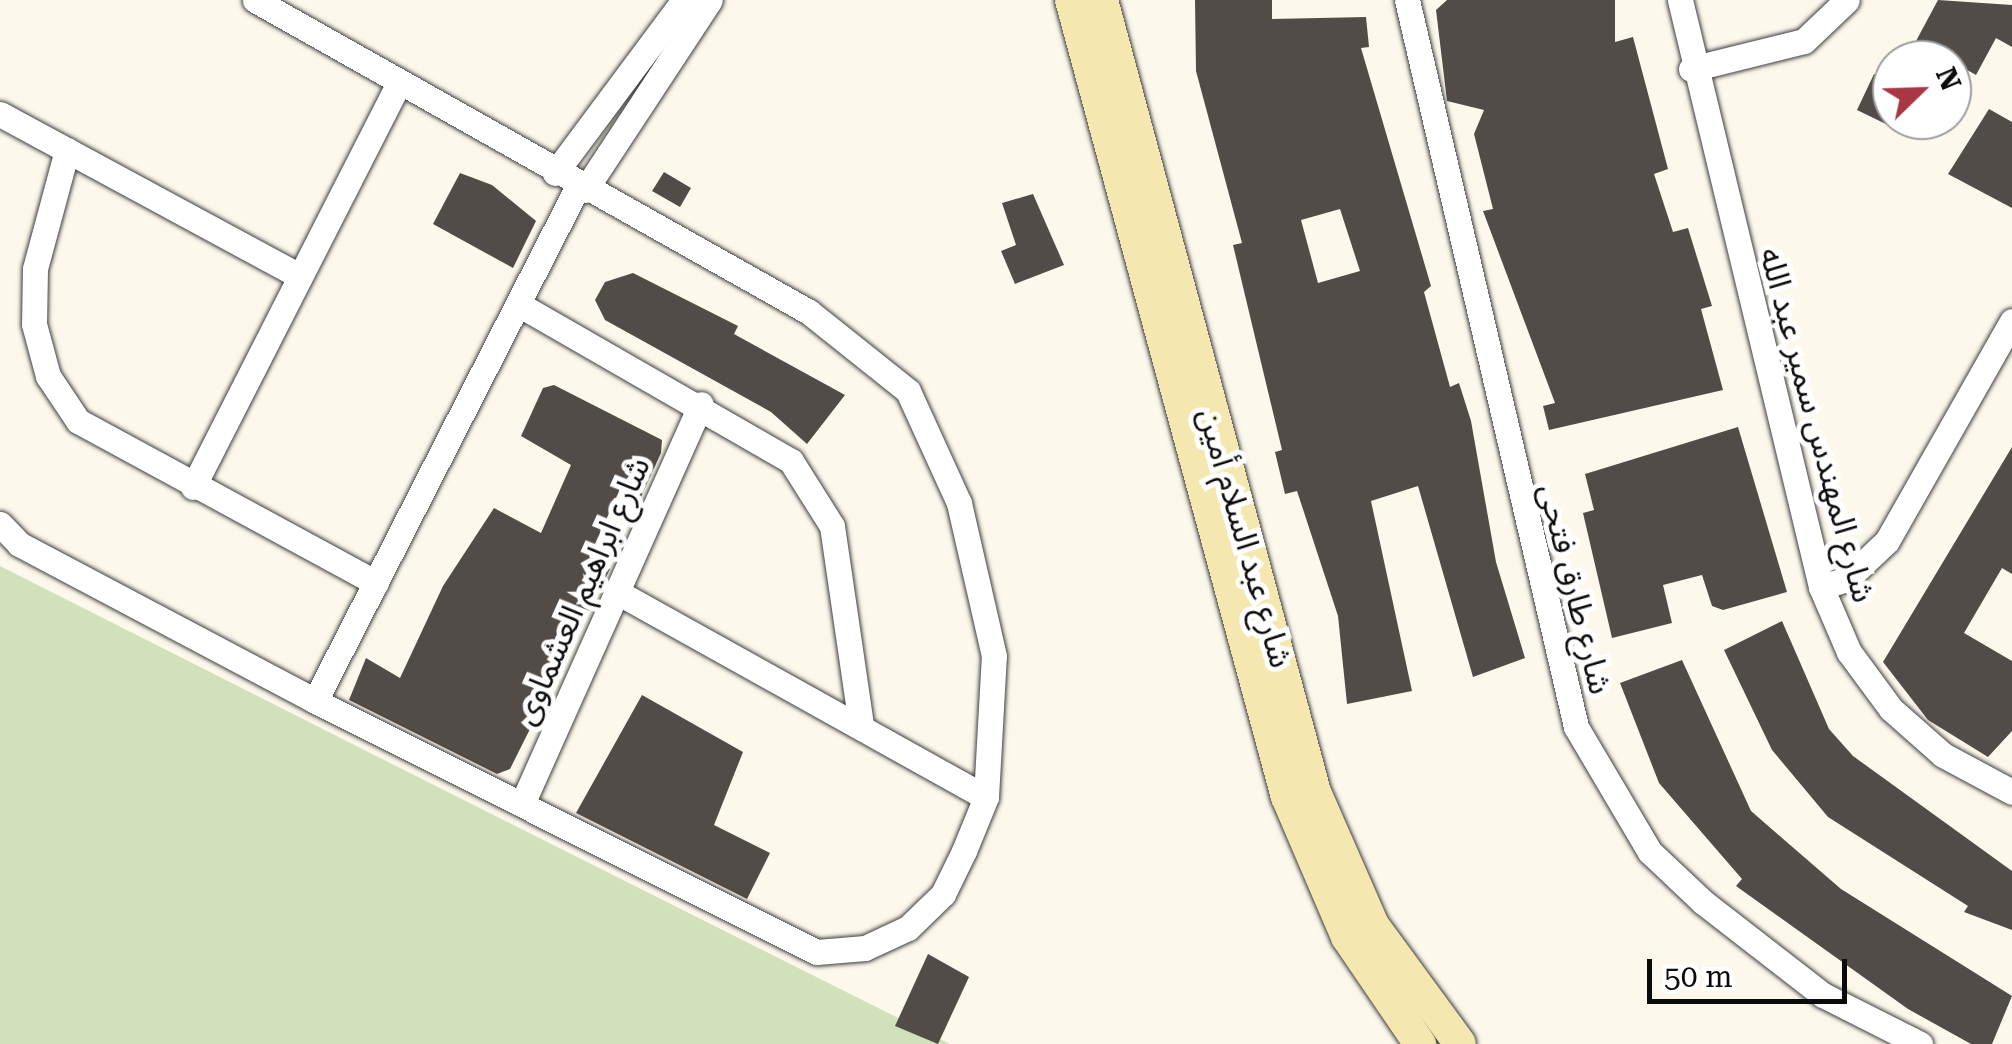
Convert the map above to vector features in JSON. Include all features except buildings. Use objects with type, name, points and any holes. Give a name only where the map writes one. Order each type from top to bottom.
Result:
[{"type":"street","points":[[0,524],[19,544],[316,701],[817,952],[865,948],[908,928],[943,894],[986,797],[996,732],[984,600],[940,444],[908,391],[864,346],[810,312],[398,86],[255,0]]},
{"type":"street","points":[[555,173],[684,0]]},
{"type":"street","points":[[316,701],[518,304],[582,188],[710,0]]},
{"type":"street","name":"شارع عبد السلام أمين","points":[[1071,0],[1192,406],[1340,860],[1412,986],[1460,1044]]},
{"type":"street","name":"شارع عبد السلام أمين","points":[[1102,0],[1192,406],[1313,869],[1347,938],[1420,1044]]},
{"type":"street","name":"شارع طارق فتحى","points":[[1407,0],[1576,727],[1650,852],[1702,902],[1823,995],[1920,1044]]},
{"type":"street","name":"شارع المهندس سمير عبد الله","points":[[1680,0],[1692,69],[1821,587],[1849,652],[1890,709],[1944,756],[2010,787]]},
{"type":"street","points":[[1692,69],[1804,40],[1847,0]]},
{"type":"street","points":[[193,487],[398,86]]},
{"type":"street","points":[[0,114],[300,276]]},
{"type":"street","points":[[67,150],[35,270],[34,324],[48,376],[78,421],[193,487],[376,583]]},
{"type":"street","points":[[518,304],[760,436],[814,491],[841,563],[860,724]]},
{"type":"street","points":[[1821,587],[1847,579],[1887,541],[2012,321]]},
{"type":"street","name":"شارع ابراهيم العشماوى","points":[[522,804],[701,404]]},
{"type":"street","points":[[617,592],[986,797]]},
{"type":"green space","points":[[0,566],[404,770],[950,1044],[0,1044]]}]
